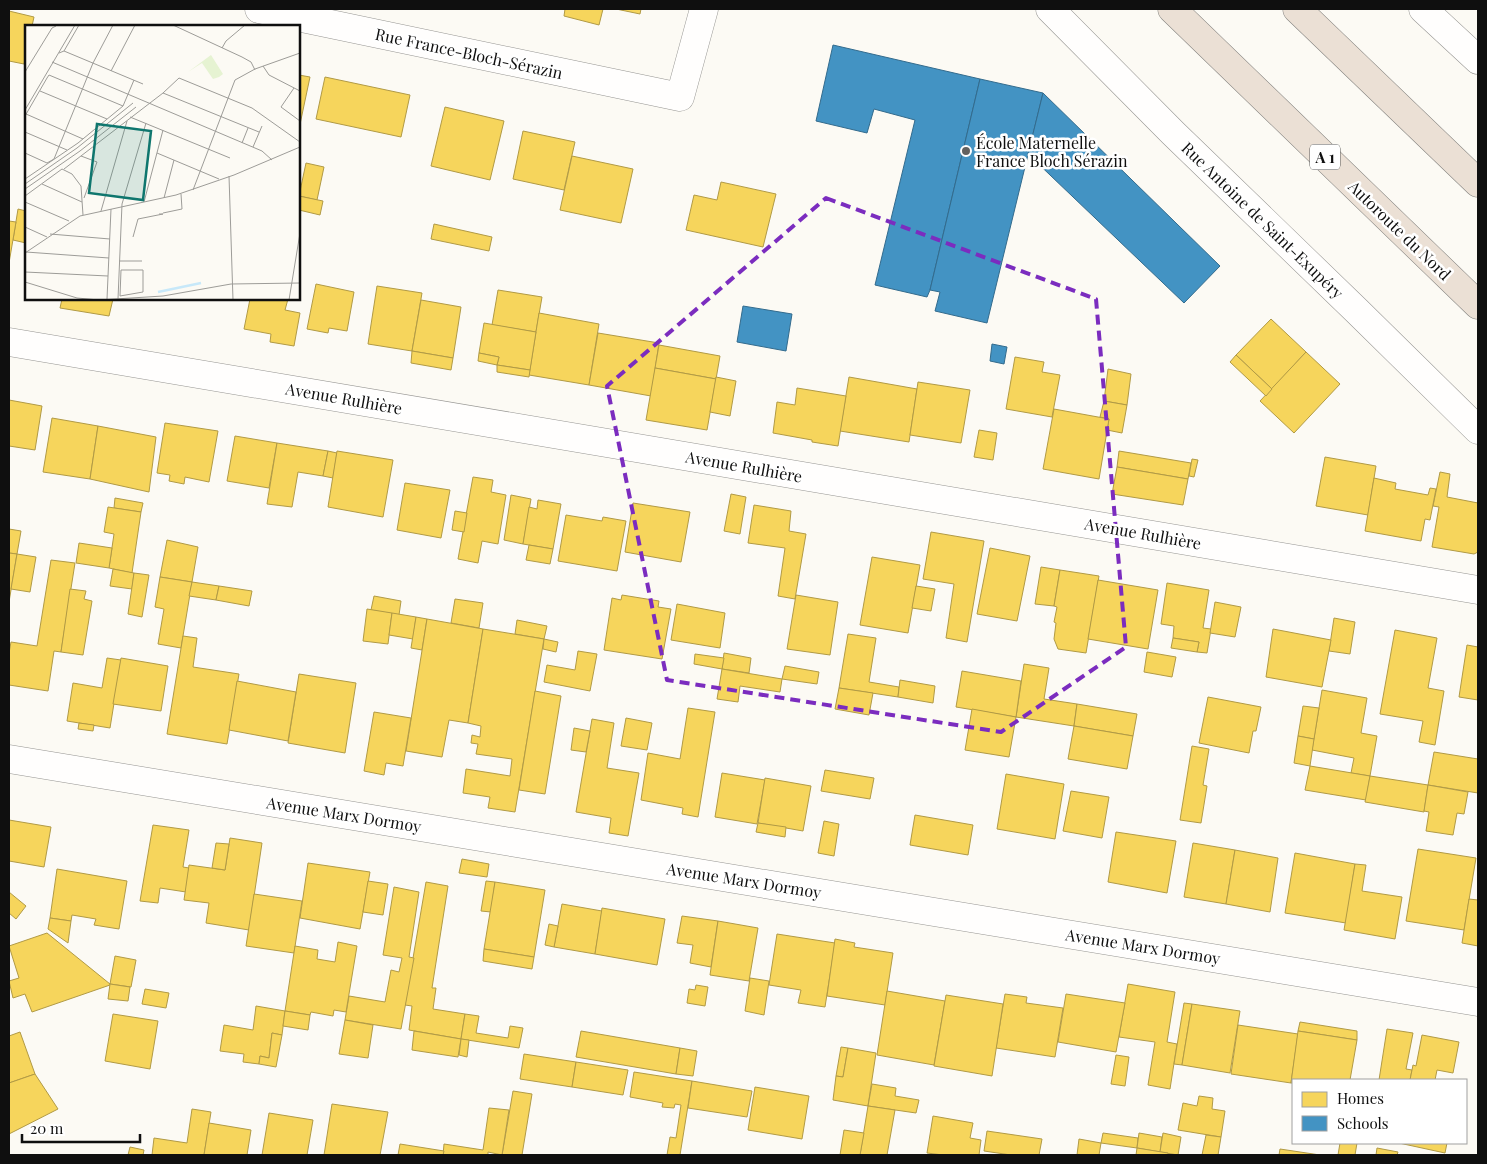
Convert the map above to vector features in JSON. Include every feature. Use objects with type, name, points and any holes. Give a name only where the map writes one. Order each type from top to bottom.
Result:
[{"type":"highway","name":"Autoroute du Nord","points":[[1172,9],[1478,305]]},
{"type":"highway","points":[[1298,9],[1478,183]]},
{"type":"street","name":"Rue France-Bloch-Sérazin","points":[[259,9],[680,97],[704,9]]},
{"type":"street","name":"Rue Antoine de Saint-Exupéry","points":[[1050,9],[1172,133],[1478,430]]},
{"type":"street","points":[[1423,9],[1478,60]]},
{"type":"street","name":"Avenue Rulhière","points":[[9,342],[1475,588]]},
{"type":"street","name":"Avenue Marx Dormoy","points":[[9,759],[1478,1002]]},
{"type":"highlighted area","points":[[826,198],[1096,299],[1126,647],[1001,732],[667,680],[607,386]]},
{"type":"building: Homes","points":[[565,9],[603,9],[599,25],[564,16]]},
{"type":"building: Homes","points":[[616,9],[641,9],[640,14]]},
{"type":"building: Homes","points":[[9,11],[34,17],[32,25],[25,25],[24,64],[9,61]]},
{"type":"building: Homes","points":[[300,75],[310,77],[300,124]]},
{"type":"building: Homes","points":[[325,77],[410,95],[401,137],[316,119]]},
{"type":"building: Homes","points":[[445,107],[504,121],[490,180],[431,166]]},
{"type":"building: Homes","points":[[523,131],[575,142],[564,190],[513,179]]},
{"type":"building: Homes","points":[[572,156],[633,169],[621,223],[560,210]]},
{"type":"building: Homes","points":[[306,163],[324,167],[317,200],[300,196]]},
{"type":"building: Homes","points":[[721,182],[776,194],[763,247],[686,230],[694,195],[717,200]]},
{"type":"building: Homes","points":[[300,196],[323,201],[320,215],[300,210]]},
{"type":"building: Homes","points":[[18,209],[25,211],[25,243],[13,240]]},
{"type":"building: Homes","points":[[9,221],[16,222],[9,263]]},
{"type":"building: Homes","points":[[434,224],[492,237],[489,251],[431,239]]},
{"type":"building: Homes","points":[[316,284],[354,292],[347,331],[329,328],[328,333],[307,329]]},
{"type":"building: Homes","points":[[377,286],[422,293],[412,351],[368,344]]},
{"type":"building: Homes","points":[[498,290],[542,297],[536,332],[492,325]]},
{"type":"building: Homes","points":[[62,300],[113,300],[109,316],[60,308]]},
{"type":"building: Homes","points":[[250,300],[288,300],[285,310],[300,313],[294,346],[270,342],[271,334],[244,329]]},
{"type":"building: Homes","points":[[421,300],[461,307],[453,358],[412,351]]},
{"type":"building: Homes","points":[[539,313],[599,324],[589,385],[529,375]]},
{"type":"building: Homes","points":[[1271,319],[1306,352],[1272,389],[1236,355]]},
{"type":"building: Homes","points":[[484,323],[536,332],[530,370],[497,365],[499,357],[479,353]]},
{"type":"building: Homes","points":[[598,333],[659,343],[651,396],[589,385]]},
{"type":"building: Homes","points":[[659,345],[720,356],[716,379],[655,368]]},
{"type":"building: Homes","points":[[412,351],[453,358],[451,370],[411,363]]},
{"type":"building: Homes","points":[[1306,352],[1340,384],[1294,433],[1260,401]]},
{"type":"building: Homes","points":[[479,353],[499,357],[497,365],[478,361]]},
{"type":"building: Homes","points":[[1236,355],[1272,389],[1266,396],[1230,362]]},
{"type":"building: Homes","points":[[1015,357],[1044,362],[1042,372],[1060,375],[1052,417],[1006,409]]},
{"type":"building: Homes","points":[[497,365],[530,370],[529,377],[497,372]]},
{"type":"building: Homes","points":[[655,368],[716,379],[707,430],[646,420]]},
{"type":"building: Homes","points":[[1108,369],[1131,374],[1127,405],[1104,401]]},
{"type":"building: Homes","points":[[716,377],[736,381],[730,416],[710,412]]},
{"type":"building: Homes","points":[[849,377],[917,389],[909,442],[840,431]]},
{"type":"building: Homes","points":[[918,382],[970,390],[961,443],[910,435]]},
{"type":"building: Homes","points":[[797,388],[846,396],[838,446],[773,433],[777,402],[795,405]]},
{"type":"building: Homes","points":[[9,400],[42,406],[35,450],[9,446]]},
{"type":"building: Homes","points":[[1104,401],[1127,405],[1122,433],[1107,430],[1109,419],[1100,417]]},
{"type":"building: Homes","points":[[1054,409],[1109,419],[1099,479],[1043,469]]},
{"type":"building: Homes","points":[[52,418],[98,426],[90,479],[43,472]]},
{"type":"building: Homes","points":[[165,423],[218,431],[209,482],[185,477],[184,484],[169,481],[170,475],[157,473]]},
{"type":"building: Homes","points":[[98,426],[156,437],[149,492],[90,479]]},
{"type":"building: Homes","points":[[979,430],[997,433],[993,460],[974,457]]},
{"type":"building: Homes","points":[[235,436],[277,443],[269,488],[227,481]]},
{"type":"building: Homes","points":[[277,443],[328,451],[323,476],[298,472],[292,507],[267,504]]},
{"type":"building: Homes","points":[[328,451],[337,453],[333,478],[323,476]]},
{"type":"building: Homes","points":[[337,451],[393,460],[383,517],[328,507]]},
{"type":"building: Homes","points":[[1119,451],[1191,463],[1188,479],[1117,467]]},
{"type":"building: Homes","points":[[1325,457],[1376,466],[1368,515],[1316,506]]},
{"type":"building: Homes","points":[[1192,459],[1198,460],[1194,477],[1189,476]]},
{"type":"building: Homes","points":[[1117,467],[1188,479],[1183,505],[1112,494]]},
{"type":"building: Homes","points":[[1440,472],[1450,474],[1447,497],[1478,503],[1478,552],[1474,554],[1432,547],[1439,507],[1433,506]]},
{"type":"building: Homes","points":[[473,477],[493,480],[491,492],[506,495],[498,544],[482,541],[478,563],[458,559]]},
{"type":"building: Homes","points":[[1374,478],[1396,483],[1395,489],[1428,495],[1430,488],[1436,489],[1430,520],[1425,519],[1421,541],[1365,531]]},
{"type":"building: Homes","points":[[405,483],[450,490],[441,538],[397,530]]},
{"type":"building: Homes","points":[[731,494],[746,497],[740,534],[724,531]]},
{"type":"building: Homes","points":[[511,495],[531,499],[523,544],[504,540]]},
{"type":"building: Homes","points":[[115,498],[143,503],[141,512],[114,508]]},
{"type":"building: Homes","points":[[538,500],[561,504],[553,549],[523,544],[529,507],[537,509]]},
{"type":"building: Homes","points":[[633,503],[690,512],[681,562],[625,552]]},
{"type":"building: Homes","points":[[754,505],[791,511],[789,531],[806,534],[795,599],[778,596],[785,548],[748,543]]},
{"type":"building: Homes","points":[[108,507],[141,512],[132,573],[109,568],[114,534],[104,532]]},
{"type":"building: Homes","points":[[455,511],[467,513],[464,532],[452,530]]},
{"type":"building: Homes","points":[[566,515],[602,521],[603,517],[626,521],[617,571],[558,561]]},
{"type":"building: Homes","points":[[9,529],[21,531],[17,554],[9,553]]},
{"type":"building: Homes","points":[[931,532],[984,541],[967,642],[946,638],[954,584],[923,579]]},
{"type":"building: Homes","points":[[167,540],[198,547],[192,582],[160,577]]},
{"type":"building: Homes","points":[[79,543],[112,548],[109,568],[76,563]]},
{"type":"building: Homes","points":[[529,545],[553,549],[550,564],[526,560]]},
{"type":"building: Homes","points":[[990,548],[1030,556],[1017,621],[977,614]]},
{"type":"building: Homes","points":[[9,553],[17,554],[9,602]]},
{"type":"building: Homes","points":[[17,554],[36,557],[30,592],[11,589]]},
{"type":"building: Homes","points":[[872,557],[920,565],[908,633],[860,625]]},
{"type":"building: Homes","points":[[51,560],[75,563],[61,652],[54,651],[48,691],[9,685],[11,642],[37,646]]},
{"type":"building: Homes","points":[[1041,567],[1060,570],[1054,606],[1035,604]]},
{"type":"building: Homes","points":[[113,569],[134,573],[132,589],[110,586]]},
{"type":"building: Homes","points":[[1060,570],[1099,576],[1086,653],[1058,649],[1054,639],[1056,623],[1054,622],[1057,607],[1054,606]]},
{"type":"building: Homes","points":[[134,573],[149,575],[142,617],[128,614]]},
{"type":"building: Homes","points":[[160,577],[192,582],[181,648],[158,644],[164,609],[155,607]]},
{"type":"building: Homes","points":[[1098,580],[1158,590],[1148,649],[1088,639]]},
{"type":"building: Homes","points":[[192,582],[219,586],[216,600],[189,596]]},
{"type":"building: Homes","points":[[1167,583],[1209,590],[1203,628],[1211,629],[1207,653],[1197,652],[1199,642],[1173,638],[1174,626],[1161,624]]},
{"type":"building: Homes","points":[[219,586],[252,591],[249,606],[216,600]]},
{"type":"building: Homes","points":[[916,586],[935,589],[931,611],[912,608]]},
{"type":"building: Homes","points":[[70,589],[86,591],[84,599],[92,601],[83,655],[61,652]]},
{"type":"building: Homes","points":[[622,595],[659,601],[658,607],[671,609],[662,659],[604,650],[612,598],[621,600]]},
{"type":"building: Homes","points":[[796,595],[838,602],[830,655],[787,649]]},
{"type":"building: Homes","points":[[374,596],[401,601],[399,615],[371,610]]},
{"type":"building: Homes","points":[[455,599],[483,603],[479,628],[451,623]]},
{"type":"building: Homes","points":[[1215,602],[1241,607],[1235,637],[1210,633]]},
{"type":"building: Homes","points":[[677,604],[725,613],[720,648],[671,640]]},
{"type":"building: Homes","points":[[367,609],[392,613],[388,644],[363,641]]},
{"type":"building: Homes","points":[[392,613],[416,617],[413,639],[389,635]]},
{"type":"building: Homes","points":[[416,617],[427,619],[422,650],[411,648]]},
{"type":"building: Homes","points":[[1334,618],[1355,622],[1350,654],[1329,651]]},
{"type":"building: Homes","points":[[427,619],[483,629],[468,723],[449,720],[442,757],[406,751]]},
{"type":"building: Homes","points":[[517,620],[547,626],[544,639],[515,634]]},
{"type":"building: Homes","points":[[483,629],[544,639],[515,812],[488,808],[490,797],[463,793],[466,769],[510,776],[512,759],[476,754],[478,744],[471,743],[472,735],[480,737],[481,726],[468,723]]},
{"type":"building: Homes","points":[[1273,629],[1331,640],[1322,687],[1266,677]]},
{"type":"building: Homes","points":[[1395,630],[1437,638],[1428,688],[1444,691],[1435,745],[1419,742],[1423,721],[1380,714]]},
{"type":"building: Homes","points":[[848,634],[876,638],[869,682],[899,687],[898,697],[839,688]]},
{"type":"building: Homes","points":[[183,636],[197,638],[193,667],[239,674],[227,744],[167,734]]},
{"type":"building: Homes","points":[[1173,638],[1199,642],[1197,652],[1171,648]]},
{"type":"building: Homes","points":[[544,639],[558,642],[556,652],[543,649]]},
{"type":"building: Homes","points":[[1467,645],[1478,647],[1478,700],[1459,697]]},
{"type":"building: Homes","points":[[578,651],[597,654],[590,691],[544,682],[547,665],[575,670]]},
{"type":"building: Homes","points":[[1147,652],[1176,657],[1172,677],[1144,672]]},
{"type":"building: Homes","points":[[724,653],[751,658],[749,673],[722,669]]},
{"type":"building: Homes","points":[[695,654],[724,658],[722,669],[694,664]]},
{"type":"building: Homes","points":[[107,658],[121,660],[110,728],[67,721],[73,683],[102,688]]},
{"type":"building: Homes","points":[[121,658],[168,666],[161,711],[113,704]]},
{"type":"building: Homes","points":[[1024,664],[1049,668],[1044,699],[1077,704],[1074,726],[1016,717]]},
{"type":"building: Homes","points":[[785,666],[819,672],[817,684],[782,679]]},
{"type":"building: Homes","points":[[722,669],[782,679],[780,692],[740,686],[738,702],[717,699]]},
{"type":"building: Homes","points":[[962,671],[1021,681],[1016,717],[956,707]]},
{"type":"building: Homes","points":[[299,674],[356,683],[345,753],[288,743]]},
{"type":"building: Homes","points":[[900,680],[935,686],[933,703],[898,697]]},
{"type":"building: Homes","points":[[237,681],[296,692],[288,741],[229,730]]},
{"type":"building: Homes","points":[[839,688],[873,693],[869,715],[835,709]]},
{"type":"building: Homes","points":[[1322,690],[1367,698],[1361,733],[1377,736],[1370,776],[1351,773],[1354,758],[1312,750]]},
{"type":"building: Homes","points":[[535,691],[561,696],[545,794],[519,790]]},
{"type":"building: Homes","points":[[1208,697],[1261,707],[1256,731],[1253,731],[1249,753],[1199,743]]},
{"type":"building: Homes","points":[[1077,704],[1137,714],[1133,736],[1074,726]]},
{"type":"building: Homes","points":[[1303,706],[1319,708],[1314,739],[1298,736]]},
{"type":"building: Homes","points":[[688,708],[715,712],[698,817],[682,814],[683,808],[641,800],[648,753],[680,759]]},
{"type":"building: Homes","points":[[972,709],[1016,717],[1009,757],[965,750]]},
{"type":"building: Homes","points":[[374,712],[411,718],[403,766],[386,763],[384,775],[364,771]]},
{"type":"building: Homes","points":[[626,718],[652,723],[647,750],[621,746]]},
{"type":"building: Homes","points":[[592,719],[614,723],[607,768],[639,773],[628,836],[609,833],[611,818],[576,812]]},
{"type":"building: Homes","points":[[79,723],[94,725],[93,731],[78,729]]},
{"type":"building: Homes","points":[[1074,726],[1133,736],[1127,769],[1068,759]]},
{"type":"building: Homes","points":[[574,728],[590,731],[586,752],[571,750]]},
{"type":"building: Homes","points":[[1298,736],[1314,739],[1310,766],[1294,763]]},
{"type":"building: Homes","points":[[1192,746],[1209,749],[1203,785],[1207,786],[1201,823],[1180,820]]},
{"type":"building: Homes","points":[[1434,752],[1478,759],[1478,793],[1428,785]]},
{"type":"building: Homes","points":[[1310,766],[1370,776],[1366,800],[1305,790]]},
{"type":"building: Homes","points":[[825,770],[874,778],[870,799],[821,791]]},
{"type":"building: Homes","points":[[722,773],[765,780],[757,824],[715,817]]},
{"type":"building: Homes","points":[[1006,774],[1064,784],[1055,839],[997,829]]},
{"type":"building: Homes","points":[[1370,776],[1428,785],[1424,812],[1365,802]]},
{"type":"building: Homes","points":[[765,778],[811,786],[803,831],[758,823]]},
{"type":"building: Homes","points":[[1428,785],[1468,792],[1464,814],[1457,813],[1453,835],[1426,831],[1429,812],[1424,811]]},
{"type":"building: Homes","points":[[1071,791],[1109,797],[1102,838],[1063,831]]},
{"type":"building: Homes","points":[[915,815],[973,825],[968,855],[910,845]]},
{"type":"building: Homes","points":[[9,820],[51,827],[44,867],[9,861]]},
{"type":"building: Homes","points":[[824,821],[839,824],[834,856],[818,853]]},
{"type":"building: Homes","points":[[758,823],[786,827],[785,837],[756,832]]},
{"type":"building: Homes","points":[[153,825],[189,830],[183,867],[189,868],[186,892],[160,888],[158,903],[140,901]]},
{"type":"building: Homes","points":[[1116,832],[1176,841],[1167,893],[1108,882]]},
{"type":"building: Homes","points":[[230,838],[262,843],[249,930],[206,923],[209,903],[184,900],[189,865],[225,870]]},
{"type":"building: Homes","points":[[216,843],[229,844],[225,870],[212,868]]},
{"type":"building: Homes","points":[[1193,843],[1235,850],[1226,904],[1184,897]]},
{"type":"building: Homes","points":[[1418,849],[1476,858],[1464,930],[1406,921]]},
{"type":"building: Homes","points":[[1235,850],[1278,858],[1270,912],[1226,904]]},
{"type":"building: Homes","points":[[1295,853],[1355,864],[1346,923],[1285,913]]},
{"type":"building: Homes","points":[[462,859],[489,864],[487,877],[459,873]]},
{"type":"building: Homes","points":[[308,863],[370,872],[360,929],[300,918]]},
{"type":"building: Homes","points":[[1355,864],[1366,865],[1362,891],[1402,897],[1395,939],[1344,930]]},
{"type":"building: Homes","points":[[57,869],[127,881],[119,929],[94,925],[96,919],[72,915],[71,921],[50,918]]},
{"type":"building: Homes","points":[[368,881],[388,884],[383,915],[363,912]]},
{"type":"building: Homes","points":[[486,881],[495,882],[491,912],[481,911]]},
{"type":"building: Homes","points":[[426,882],[448,886],[432,988],[436,988],[433,1009],[465,1014],[461,1039],[409,1030],[412,1006],[405,1005]]},
{"type":"building: Homes","points":[[495,882],[545,890],[534,957],[484,949]]},
{"type":"building: Homes","points":[[394,887],[419,892],[409,957],[414,958],[401,1029],[345,1020],[349,996],[385,1002],[391,970],[399,972],[402,958],[383,955]]},
{"type":"building: Homes","points":[[9,892],[26,906],[16,919],[9,913]]},
{"type":"building: Homes","points":[[254,894],[302,901],[294,953],[246,946]]},
{"type":"building: Homes","points":[[1469,899],[1478,900],[1478,946],[1462,943]]},
{"type":"building: Homes","points":[[562,904],[602,911],[595,954],[554,947]]},
{"type":"building: Homes","points":[[602,908],[665,919],[657,965],[595,954]]},
{"type":"building: Homes","points":[[682,916],[718,921],[711,967],[690,963],[693,945],[677,943]]},
{"type":"building: Homes","points":[[50,918],[71,921],[68,943],[48,929]]},
{"type":"building: Homes","points":[[718,921],[758,928],[749,981],[710,975]]},
{"type":"building: Homes","points":[[549,924],[558,926],[554,947],[545,945]]},
{"type":"building: Homes","points":[[47,933],[110,985],[32,1012],[25,994],[13,998],[9,981],[19,978],[9,946]]},
{"type":"building: Homes","points":[[777,934],[835,943],[825,1007],[798,1003],[801,990],[769,985]]},
{"type":"building: Homes","points":[[835,939],[855,943],[854,947],[893,953],[885,1005],[827,996]]},
{"type":"building: Homes","points":[[338,942],[357,946],[346,1012],[334,1010],[333,1016],[311,1012],[310,1015],[285,1011],[295,946],[318,950],[317,959],[335,962]]},
{"type":"building: Homes","points":[[484,949],[534,957],[532,969],[483,961]]},
{"type":"building: Homes","points":[[115,956],[136,960],[131,987],[110,984]]},
{"type":"building: Homes","points":[[750,978],[769,981],[764,1015],[745,1011]]},
{"type":"building: Homes","points":[[110,984],[130,987],[128,1001],[108,999]]},
{"type":"building: Homes","points":[[1128,984],[1175,992],[1167,1042],[1177,1044],[1170,1089],[1148,1085],[1155,1042],[1119,1037]]},
{"type":"building: Homes","points":[[696,985],[708,987],[705,1006],[687,1003],[689,989],[695,990]]},
{"type":"building: Homes","points":[[145,989],[169,993],[166,1008],[142,1004]]},
{"type":"building: Homes","points":[[887,991],[945,1001],[934,1065],[877,1055]]},
{"type":"building: Homes","points":[[1005,994],[1027,997],[1026,1003],[1063,1008],[1055,1057],[996,1048]]},
{"type":"building: Homes","points":[[1066,994],[1125,1003],[1116,1052],[1058,1042]]},
{"type":"building: Homes","points":[[946,995],[1003,1004],[992,1076],[934,1066]]},
{"type":"building: Homes","points":[[1184,1003],[1192,1004],[1182,1065],[1174,1064]]},
{"type":"building: Homes","points":[[1192,1004],[1240,1011],[1230,1073],[1182,1065]]},
{"type":"building: Homes","points":[[256,1006],[285,1011],[282,1035],[272,1033],[269,1058],[260,1056],[259,1064],[243,1062],[244,1054],[220,1051],[224,1025],[253,1030]]},
{"type":"building: Homes","points":[[285,1011],[310,1015],[308,1030],[283,1026]]},
{"type":"building: Homes","points":[[113,1014],[158,1021],[150,1069],[105,1061]]},
{"type":"building: Homes","points":[[465,1014],[479,1016],[476,1033],[508,1038],[510,1026],[523,1028],[519,1048],[461,1039]]},
{"type":"building: Homes","points":[[345,1020],[373,1025],[368,1058],[339,1054]]},
{"type":"building: Homes","points":[[1300,1022],[1357,1031],[1357,1040],[1298,1031]]},
{"type":"building: Homes","points":[[1238,1025],[1298,1034],[1291,1083],[1231,1074]]},
{"type":"building: Homes","points":[[1387,1029],[1413,1033],[1406,1069],[1412,1070],[1410,1079],[1379,1079]]},
{"type":"building: Homes","points":[[414,1031],[461,1039],[458,1057],[412,1050]]},
{"type":"building: Homes","points":[[581,1031],[680,1048],[676,1074],[576,1057]]},
{"type":"building: Homes","points":[[1298,1031],[1357,1040],[1350,1079],[1292,1079],[1291,1083]]},
{"type":"building: Homes","points":[[20,1032],[35,1074],[9,1083],[9,1036]]},
{"type":"building: Homes","points":[[272,1033],[282,1035],[276,1067],[259,1064],[260,1056],[269,1058]]},
{"type":"building: Homes","points":[[1422,1035],[1459,1042],[1453,1073],[1437,1070],[1435,1079],[1410,1079],[1413,1065],[1416,1066]]},
{"type":"building: Homes","points":[[461,1039],[469,1040],[467,1057],[459,1055]]},
{"type":"building: Homes","points":[[841,1047],[848,1048],[843,1077],[836,1076]]},
{"type":"building: Homes","points":[[680,1048],[697,1051],[693,1076],[676,1074]]},
{"type":"building: Homes","points":[[848,1048],[876,1053],[868,1106],[833,1100],[836,1076],[843,1077]]},
{"type":"building: Homes","points":[[524,1054],[576,1062],[572,1087],[520,1079]]},
{"type":"building: Homes","points":[[1116,1055],[1129,1057],[1125,1086],[1111,1084]]},
{"type":"building: Homes","points":[[576,1062],[628,1070],[623,1095],[572,1087]]},
{"type":"building: Homes","points":[[634,1072],[692,1081],[680,1155],[667,1155],[670,1137],[676,1138],[681,1105],[675,1104],[674,1108],[662,1107],[663,1103],[630,1097]]},
{"type":"building: Homes","points":[[35,1074],[58,1109],[9,1134],[9,1083]]},
{"type":"building: Homes","points":[[692,1081],[752,1091],[747,1117],[688,1108]]},
{"type":"building: Homes","points":[[872,1084],[896,1088],[895,1096],[919,1100],[916,1113],[868,1106]]},
{"type":"building: Homes","points":[[755,1087],[809,1096],[802,1139],[748,1130]]},
{"type":"building: Homes","points":[[513,1091],[532,1094],[522,1155],[502,1155]]},
{"type":"building: Homes","points":[[1199,1096],[1213,1098],[1212,1109],[1225,1111],[1221,1137],[1178,1130],[1183,1103],[1197,1106]]},
{"type":"building: Homes","points":[[332,1104],[388,1112],[380,1155],[324,1155]]},
{"type":"building: Homes","points":[[868,1106],[895,1110],[887,1155],[860,1155]]},
{"type":"building: Homes","points":[[489,1108],[509,1110],[502,1155],[488,1152],[488,1155],[443,1155],[444,1144],[483,1150]]},
{"type":"building: Homes","points":[[192,1109],[211,1112],[204,1155],[152,1155],[154,1138],[187,1143]]},
{"type":"building: Homes","points":[[269,1113],[313,1120],[307,1155],[262,1155]]},
{"type":"building: Homes","points":[[933,1116],[973,1123],[970,1138],[981,1140],[979,1155],[927,1153]]},
{"type":"building: Homes","points":[[209,1123],[251,1130],[247,1155],[204,1155]]},
{"type":"building: Homes","points":[[844,1130],[864,1133],[860,1155],[840,1155]]},
{"type":"building: Homes","points":[[987,1131],[1042,1139],[1039,1155],[1011,1155],[984,1151]]},
{"type":"building: Homes","points":[[1103,1133],[1138,1138],[1137,1148],[1101,1143]]},
{"type":"building: Homes","points":[[1139,1133],[1162,1137],[1160,1152],[1137,1148]]},
{"type":"building: Homes","points":[[1163,1133],[1181,1137],[1178,1155],[1160,1152]]},
{"type":"building: Homes","points":[[1206,1135],[1221,1137],[1218,1155],[1202,1155]]},
{"type":"building: Homes","points":[[1079,1139],[1101,1143],[1099,1155],[1077,1155]]},
{"type":"building: Homes","points":[[400,1144],[444,1151],[443,1155],[398,1155]]},
{"type":"building: Homes","points":[[1340,1144],[1357,1144],[1355,1155],[1338,1155]]},
{"type":"building: Homes","points":[[1404,1144],[1447,1144],[1445,1153]]},
{"type":"building: Homes","points":[[130,1147],[144,1150],[143,1155],[128,1155]]},
{"type":"building: Homes","points":[[1137,1148],[1168,1153],[1168,1155],[1136,1155]]},
{"type":"building: Homes","points":[[1377,1148],[1398,1152],[1397,1155],[1376,1155]]},
{"type":"building: Homes","points":[[1280,1149],[1320,1155],[1279,1155]]},
{"type":"building: Schools","points":[[833,45],[980,79],[927,297],[875,285],[915,120],[874,109],[867,133],[816,121]]},
{"type":"building: Schools","points":[[980,79],[1043,93],[987,323],[935,311],[940,292],[930,290]]},
{"type":"building: Schools","points":[[1043,93],[1220,266],[1184,303],[1028,154]]},
{"type":"building: Schools","points":[[743,306],[792,314],[786,351],[737,342]]},
{"type":"building: Schools","points":[[992,344],[1007,347],[1004,364],[990,361]]},
{"type":"place","name":"École Maternelle France Bloch Sérazin","points":[[966,151]]}]
